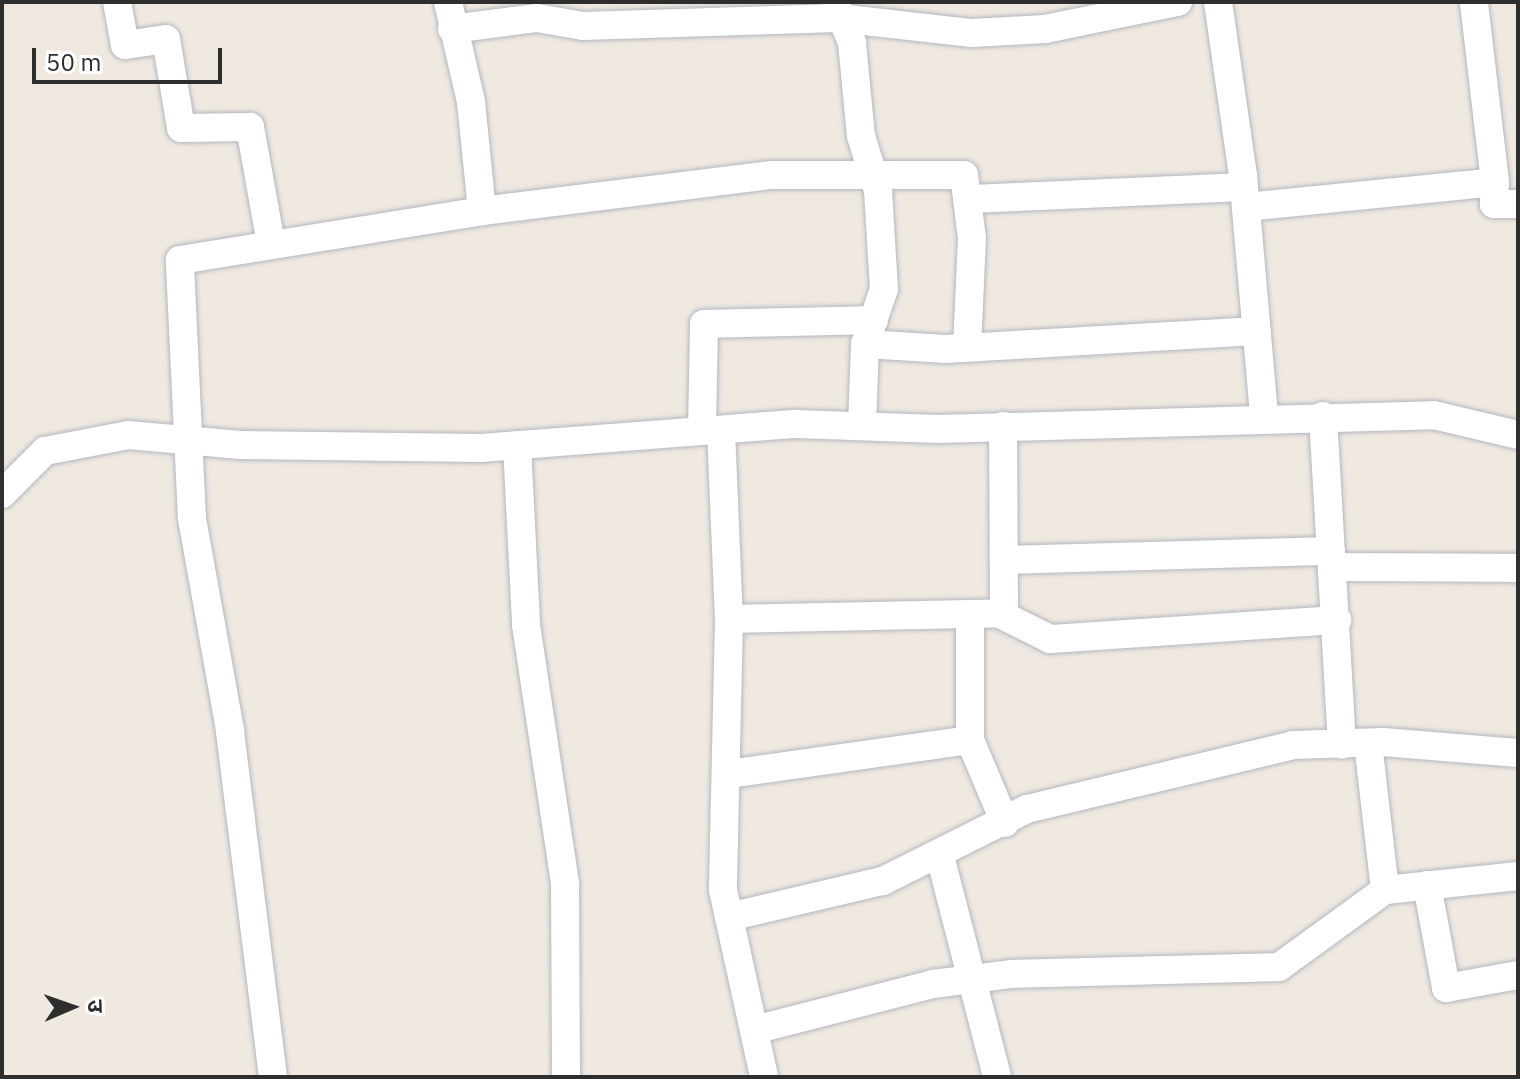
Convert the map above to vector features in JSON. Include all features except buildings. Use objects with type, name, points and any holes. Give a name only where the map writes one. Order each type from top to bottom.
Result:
[{"type":"street","points":[[117,2],[125,45],[166,39],[181,128],[250,127],[271,244]]},
{"type":"street","points":[[482,211],[471,102],[450,16],[537,18],[583,26],[837,10],[972,33],[1043,16],[1178,2]]},
{"type":"street","points":[[1218,2],[1245,197],[1264,417]]},
{"type":"street","points":[[1474,2],[1495,182],[1494,204],[1518,204]]},
{"type":"street","points":[[837,10],[852,43],[873,174],[884,289],[869,332],[862,426]]},
{"type":"street","points":[[273,1077],[230,730],[192,519],[192,441],[180,260],[482,211],[772,175],[964,175],[971,199],[967,348]]},
{"type":"street","points":[[971,199],[1245,197],[1495,182]]},
{"type":"street","points":[[764,1077],[729,917],[729,619],[704,324],[869,332],[967,348],[1256,331]]},
{"type":"street","points":[[2,494],[45,451],[128,435],[192,441],[517,445],[712,431],[862,426],[1003,426],[1434,415],[1518,435]]},
{"type":"street","points":[[1323,416],[1337,620],[1355,743],[1385,890]]},
{"type":"street","points":[[1000,614],[1004,560],[1003,426]]},
{"type":"street","points":[[517,445],[526,625],[565,884],[566,1077]]},
{"type":"street","points":[[1004,560],[1332,559],[1518,568]]},
{"type":"street","points":[[970,614],[970,740],[1005,823]]},
{"type":"street","points":[[729,619],[1000,614],[1050,639],[1337,620]]},
{"type":"street","points":[[729,774],[970,740]]},
{"type":"street","points":[[729,917],[843,893],[940,856],[1027,809],[1293,745],[1355,743],[1518,753]]},
{"type":"street","points":[[940,856],[997,1077]]},
{"type":"street","points":[[754,1030],[973,979],[1279,967],[1385,890],[1518,876]]},
{"type":"street","points":[[1427,885],[1446,988],[1518,975]]}]
